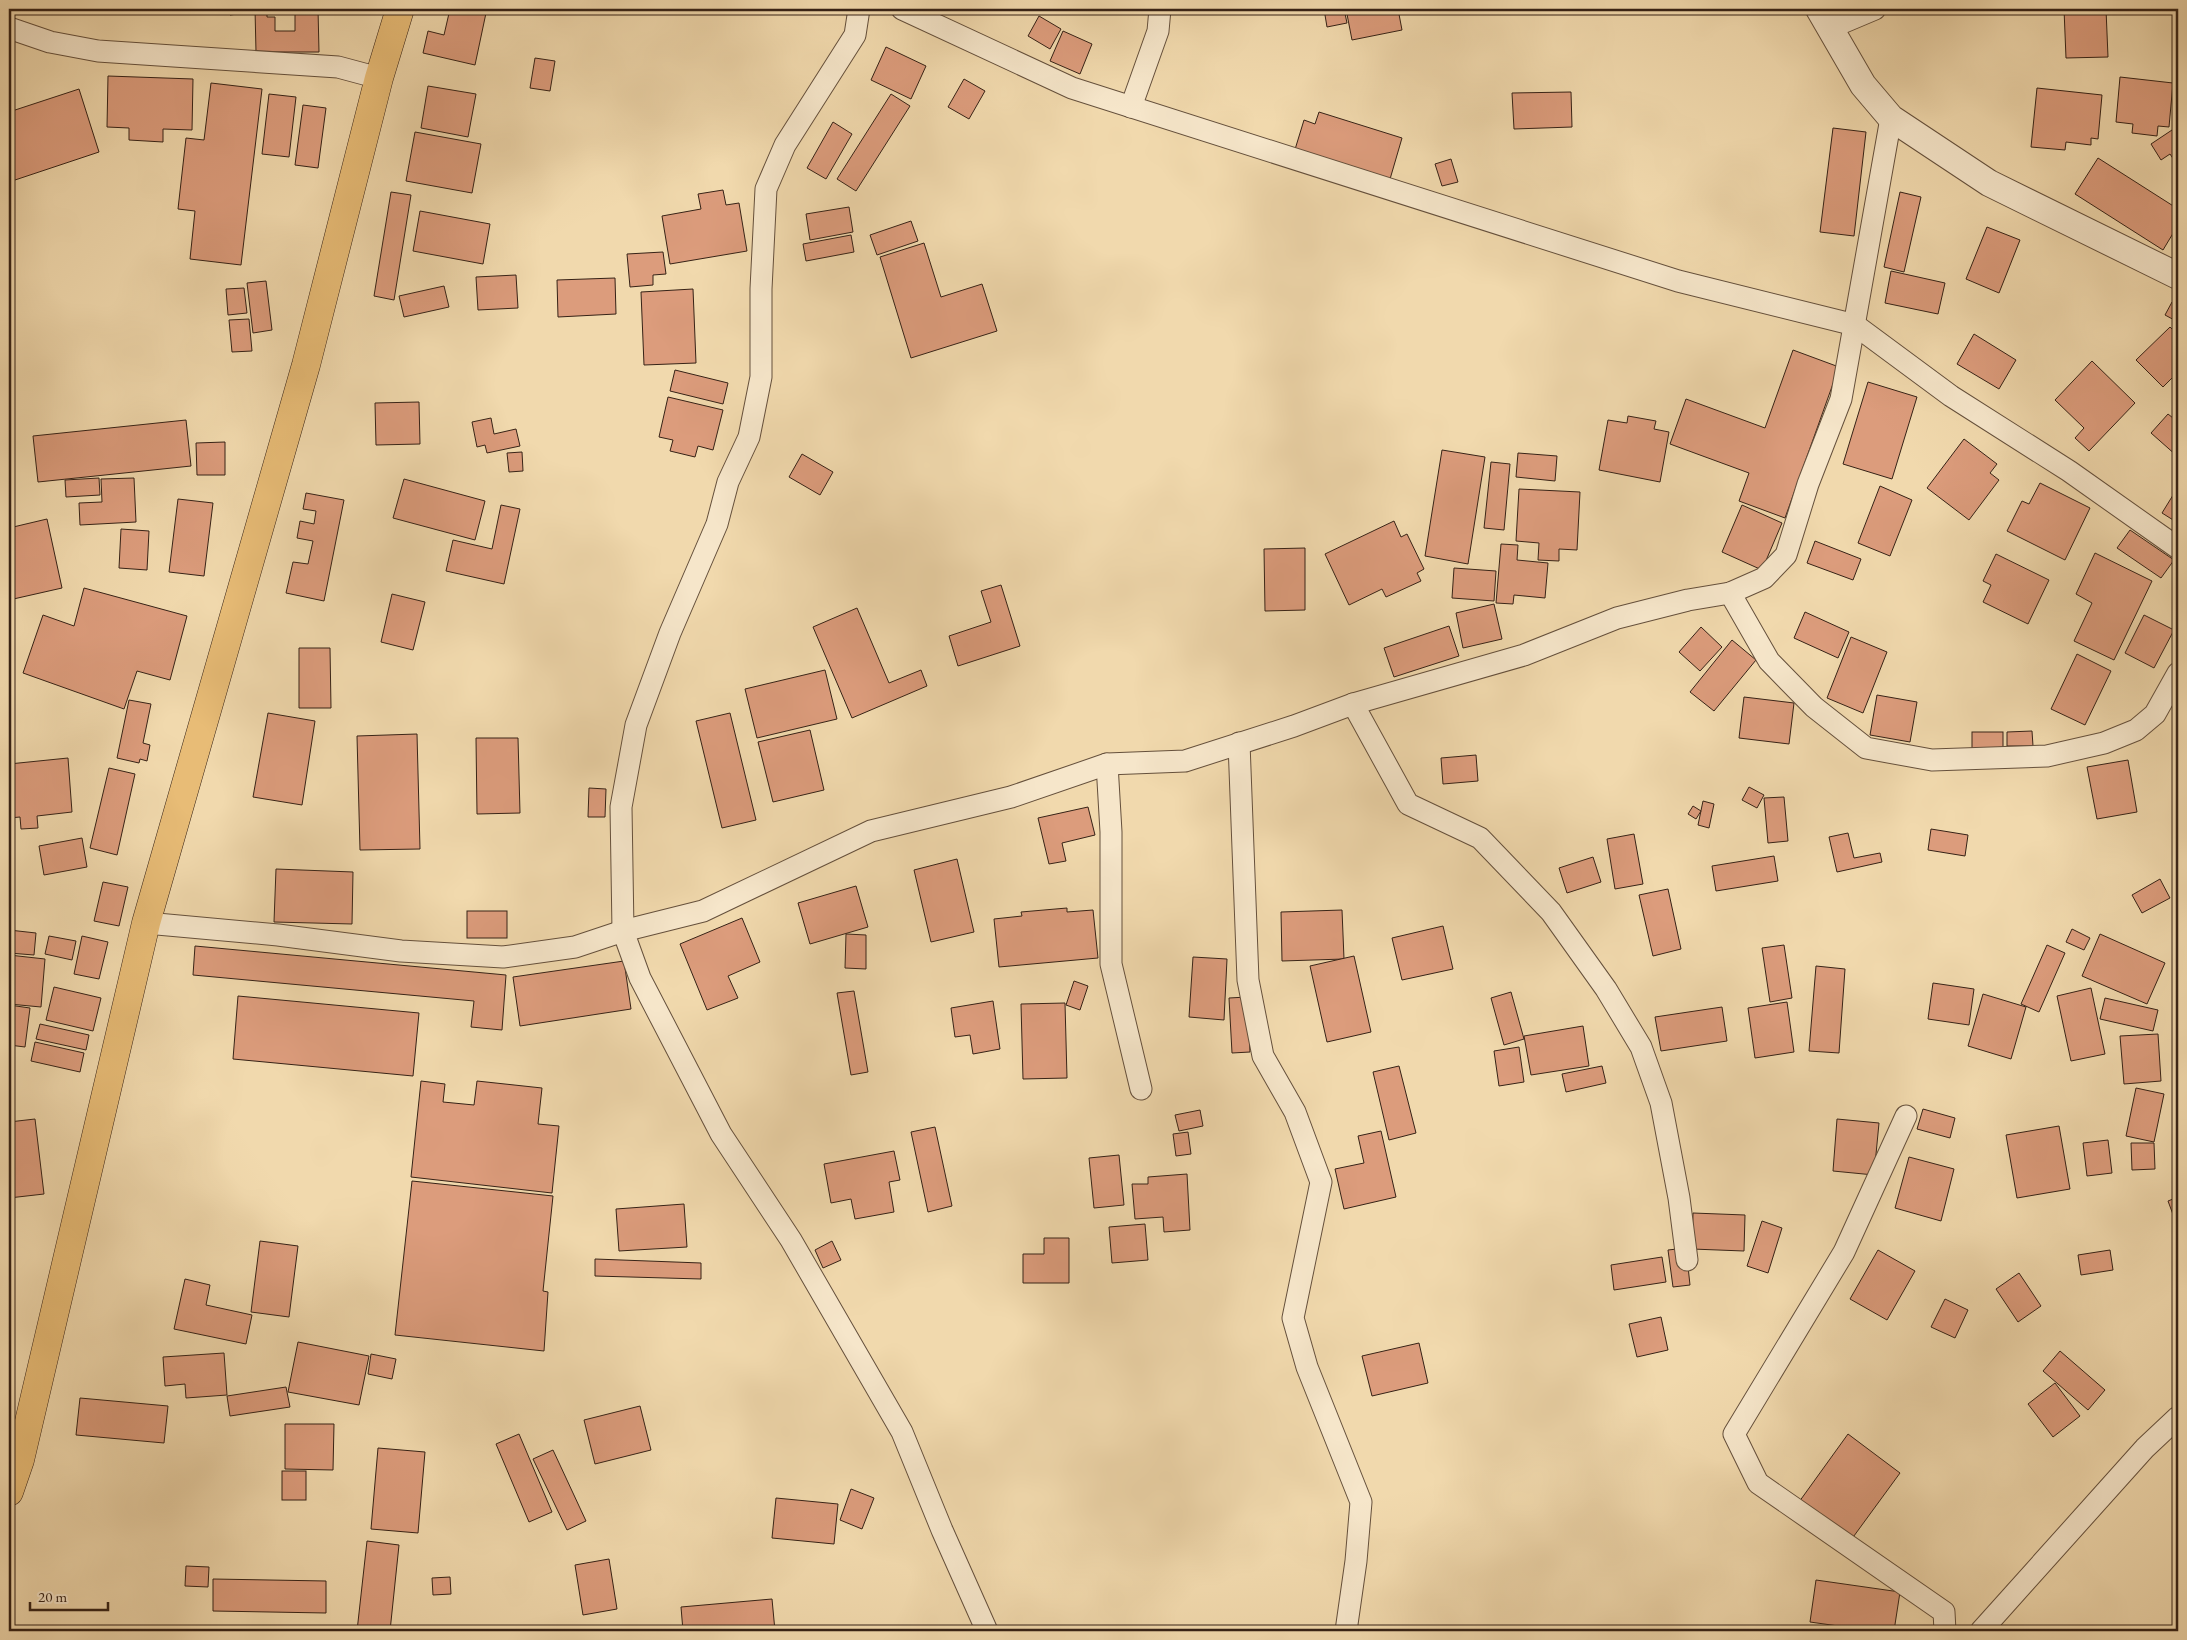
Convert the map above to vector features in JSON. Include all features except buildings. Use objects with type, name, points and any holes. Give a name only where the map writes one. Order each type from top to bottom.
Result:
[{"type":"main road","points":[[9,1492],[24,1442],[146,923],[306,365],[379,78],[400,9]]},
{"type":"street","points":[[859,9],[855,35],[785,145],[766,189],[761,289],[761,377],[749,437],[728,482],[717,524],[670,633],[636,725],[621,807],[623,931],[640,978],[722,1134],[791,1240],[902,1432],[942,1530],[987,1631]]},
{"type":"street","points":[[902,9],[1072,88],[1678,281],[1855,325],[1951,396],[2069,471],[2178,548]]},
{"type":"street","points":[[1131,107],[1158,30],[1160,9]]},
{"type":"street","points":[[1875,9],[1824,18],[1863,85],[1891,118],[1989,183],[2178,276]]},
{"type":"street","points":[[9,28],[50,42],[98,51],[338,67],[379,78]]},
{"type":"street","points":[[146,923],[278,935],[401,951],[502,957],[575,947],[623,931],[703,911],[871,831],[1011,797],[1107,764],[1185,761],[1294,726],[1353,704],[1524,655],[1617,618],[1688,600],[1730,592],[1764,578],[1786,555],[1808,484],[1842,399],[1891,118]]},
{"type":"street","points":[[1730,592],[1769,661],[1814,706],[1866,748],[1932,760],[2047,756],[2104,743],[2136,730],[2155,714],[2178,673]]},
{"type":"street","points":[[1353,704],[1408,804],[1480,838],[1487,845],[1551,912],[1606,989],[1641,1047],[1662,1103],[1679,1198],[1687,1260]]},
{"type":"street","points":[[1239,743],[1250,989],[1263,1056],[1295,1112],[1321,1182],[1293,1318],[1307,1367],[1361,1502],[1356,1561],[1346,1631]]},
{"type":"street","points":[[1107,764],[1111,832],[1111,964],[1140,1089]]},
{"type":"street","points":[[1906,1116],[1844,1252],[1734,1434],[1758,1483],[1944,1612],[1945,1631]]},
{"type":"street","points":[[1982,1631],[2145,1448],[2178,1417]]}]
